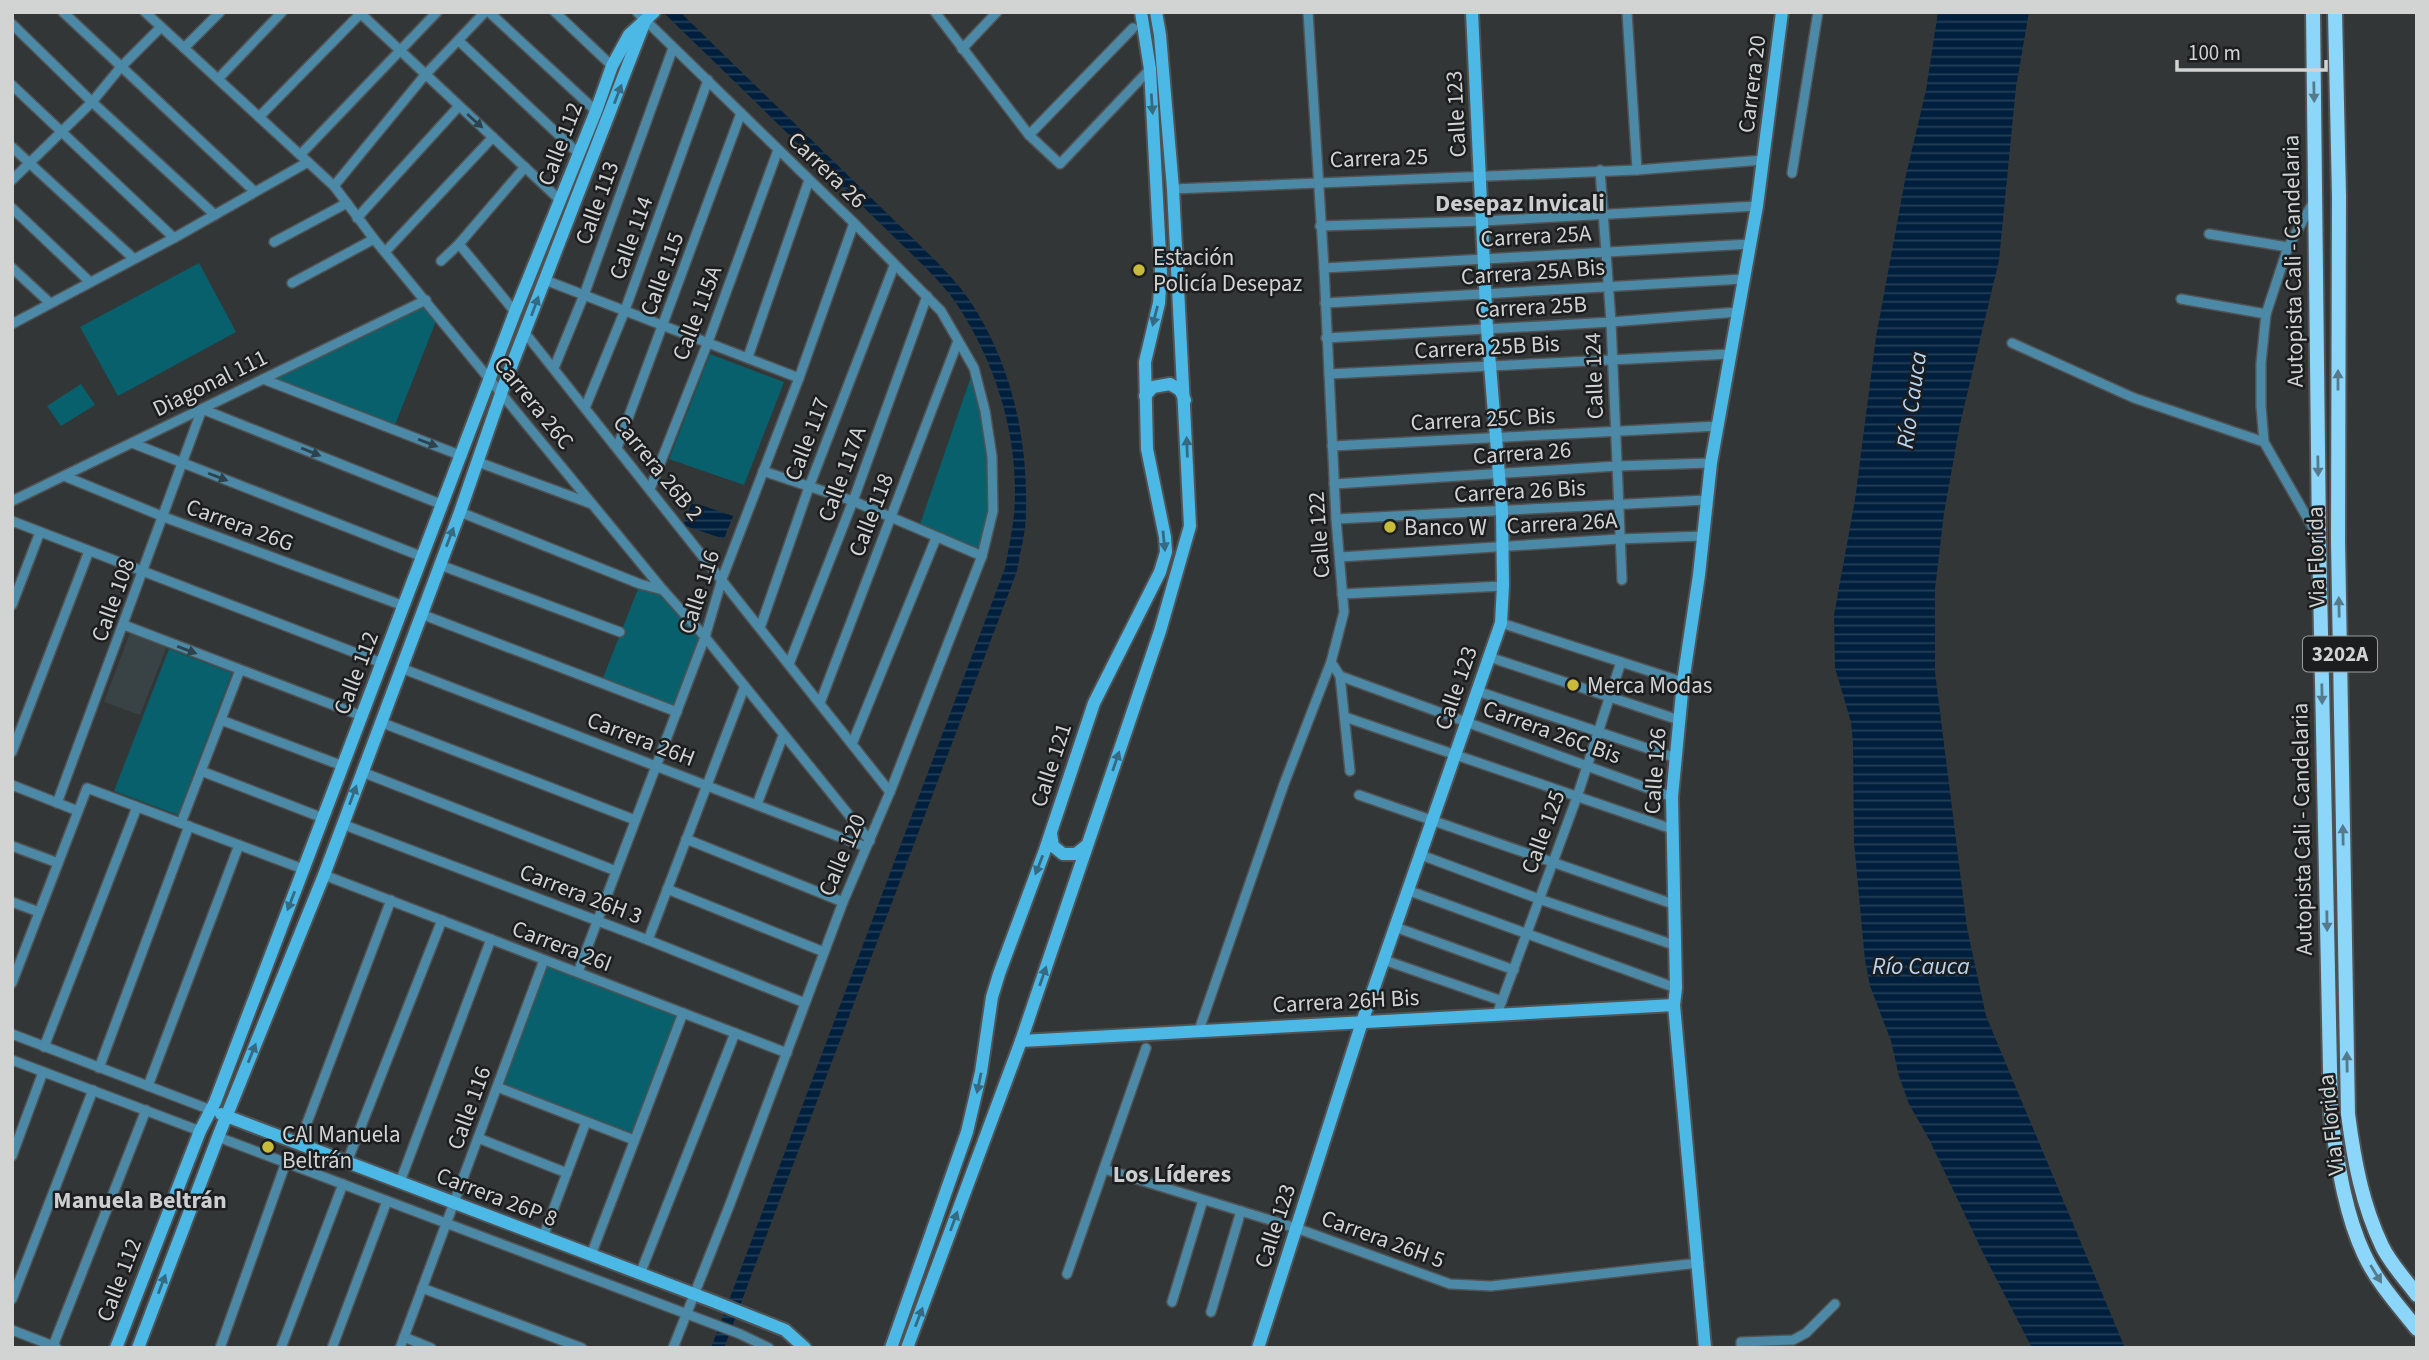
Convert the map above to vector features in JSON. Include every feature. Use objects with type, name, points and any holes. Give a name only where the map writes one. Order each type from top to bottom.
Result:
[{"type":"main road","name":"Autopista Cali - Candelaria","points":[[2313,12],[2319,537],[2331,1117],[2348,1212],[2364,1255],[2379,1281],[2417,1329]]},
{"type":"main road","name":"Via Florida","points":[[2335,12],[2339,196],[2338,541],[2348,1114],[2354,1165],[2370,1214],[2383,1248],[2417,1295]]},
{"type":"street","points":[[63,12],[254,191]]},
{"type":"street","points":[[184,48],[220,12]]},
{"type":"street","points":[[218,79],[282,12]]},
{"type":"street","points":[[301,155],[437,12]]},
{"type":"street","points":[[334,186],[425,75],[487,12],[596,111]]},
{"type":"street","points":[[555,12],[612,66]]},
{"type":"street","points":[[934,12],[1029,135],[1060,164],[1150,69],[1141,12]]},
{"type":"street","points":[[962,49],[997,12]]},
{"type":"street","points":[[907,1348],[1021,1041],[1160,631],[1190,526],[1173,189],[1156,12]]},
{"type":"street","name":"Calle 122","points":[[1199,1030],[1288,774],[1331,662],[1344,612],[1336,519],[1308,12]]},
{"type":"street","name":"Calle 123","points":[[1258,1348],[1362,1022],[1501,623],[1502,511],[1487,329],[1472,12]]},
{"type":"street","points":[[1627,12],[1637,170]]},
{"type":"street","name":"Carrera 20","points":[[1763,160],[1782,12]]},
{"type":"street","points":[[1792,173],[1818,12]]},
{"type":"street","points":[[259,117],[360,13],[561,201]]},
{"type":"street","name":"Carrera 26C","points":[[152,14],[161,27],[334,186],[374,239],[663,590],[705,637],[868,844]]},
{"type":"street","name":"Calle 112","points":[[116,1348],[200,1131],[211,1110],[515,312],[612,66],[629,35],[647,15]]},
{"type":"street","name":"Calle 112","points":[[138,1348],[218,1137],[324,875],[460,512],[501,393],[647,15]]},
{"type":"street","name":"Carrera 26","points":[[647,15],[673,48],[854,223],[894,266],[928,296],[941,311],[974,368]]},
{"type":"street","points":[[12,24],[215,215]]},
{"type":"street","points":[[12,180],[92,102],[120,68],[161,27]]},
{"type":"street","points":[[1029,135],[1133,28]]},
{"type":"street","points":[[459,41],[579,154]]},
{"type":"street","name":"Calle 113","points":[[554,369],[584,295],[673,48]]},
{"type":"street","name":"Calle 121","points":[[891,1348],[967,1132],[979,1083],[992,997],[999,974],[1102,683],[1160,572],[1166,552],[1147,449],[1145,396],[1145,362],[1158,303],[1161,273],[1150,69]]},
{"type":"street","name":"Calle 114","points":[[585,408],[625,310],[708,80]]},
{"type":"street","points":[[12,85],[174,238]]},
{"type":"street","points":[[357,218],[459,106]]},
{"type":"street","name":"Calle 115","points":[[617,448],[741,113]]},
{"type":"street","points":[[385,252],[493,137]]},
{"type":"street","points":[[12,147],[133,258]]},
{"type":"street","name":"Calle 115A","points":[[649,489],[708,342],[778,150]]},
{"type":"street","name":"Carrera 25","points":[[1173,189],[1637,170],[1763,160]]},
{"type":"street","name":"Calle 126","points":[[1705,1348],[1674,1005],[1676,988],[1672,797],[1683,682],[1706,500],[1763,160]]},
{"type":"street","points":[[12,324],[174,238],[308,162]]},
{"type":"street","points":[[442,261],[525,167]]},
{"type":"street","name":"Calle 124","points":[[1600,170],[1611,322],[1622,580]]},
{"type":"street","points":[[748,357],[810,180]]},
{"type":"street","points":[[2315,199],[2288,247],[2266,314],[2261,363],[2261,406],[2264,442],[2319,537]]},
{"type":"street","points":[[274,242],[347,203]]},
{"type":"street","points":[[1320,226],[1483,221],[1757,206]]},
{"type":"street","points":[[12,208],[90,282]]},
{"type":"street","name":"Calle 116","points":[[578,972],[705,637],[722,579],[799,378],[854,223]]},
{"type":"street","points":[[2209,234],[2288,247]]},
{"type":"street","points":[[292,283],[374,239]]},
{"type":"street","points":[[459,244],[515,312]]},
{"type":"street","name":"Carrera 25A","points":[[1324,268],[1750,244]]},
{"type":"street","name":"Calle 117","points":[[760,628],[809,487],[894,266]]},
{"type":"street","points":[[12,268],[50,303]]},
{"type":"street","points":[[545,279],[799,378]]},
{"type":"street","name":"Carrera 25A Bis","points":[[1325,303],[1743,279]]},
{"type":"street","name":"Calle 117A","points":[[789,664],[853,501],[928,296]]},
{"type":"street","points":[[2180,299],[2266,314]]},
{"type":"street","name":"Diagonal 111","points":[[12,501],[425,300]]},
{"type":"street","name":"Carrera 25B","points":[[1326,338],[1738,312]]},
{"type":"street","name":"Carrera 26B 2","points":[[525,333],[890,792]]},
{"type":"street","name":"Calle 118","points":[[820,703],[958,341]]},
{"type":"street","points":[[2012,343],[2134,398],[2264,442]]},
{"type":"street","name":"Carrera 25B Bis","points":[[1329,374],[1730,354]]},
{"type":"street","name":"Calle 120","points":[[673,1348],[730,1205],[843,902],[890,792],[982,556],[993,511],[992,457],[985,411],[974,368]]},
{"type":"street","points":[[264,379],[462,456]]},
{"type":"street","points":[[1145,396],[1153,387],[1170,384],[1180,390],[1185,400]]},
{"type":"street","points":[[202,409],[443,505]]},
{"type":"street","name":"Calle 108","points":[[57,803],[202,409]]},
{"type":"street","name":"Carrera 25C Bis","points":[[1332,446],[1719,426]]},
{"type":"street","points":[[132,443],[423,557]]},
{"type":"street","points":[[478,462],[593,505]]},
{"type":"street","name":"Carrera 26","points":[[1334,484],[1617,466],[1712,463]]},
{"type":"street","points":[[763,471],[853,501],[982,556]]},
{"type":"street","name":"Carrera 26G","points":[[64,476],[164,517],[404,606]]},
{"type":"street","name":"Carrera 26 Bis","points":[[1336,519],[1706,500]]},
{"type":"street","points":[[460,512],[640,584],[663,590]]},
{"type":"street","points":[[12,521],[382,663]]},
{"type":"street","points":[[12,605],[40,532]]},
{"type":"street","name":"Carrera 26A","points":[[1340,556],[1619,539],[1703,537]]},
{"type":"street","points":[[852,744],[936,538]]},
{"type":"street","points":[[12,752],[89,551]]},
{"type":"street","points":[[440,565],[620,632]]},
{"type":"street","points":[[1342,594],[1503,586]]},
{"type":"street","points":[[421,614],[677,712]]},
{"type":"street","points":[[1501,623],[1683,682]]},
{"type":"street","points":[[124,625],[362,716]]},
{"type":"street","points":[[1489,657],[1679,720]]},
{"type":"street","points":[[1331,662],[1340,677],[1350,771]]},
{"type":"street","name":"Calle 125","points":[[1500,1008],[1577,797],[1621,662]]},
{"type":"street","name":"Carrera 26H","points":[[401,668],[868,844]]},
{"type":"street","points":[[99,1068],[185,825],[201,771],[240,670]]},
{"type":"street","name":"Carrera 26C Bis","points":[[1340,677],[1672,797]]},
{"type":"street","points":[[648,940],[744,688]]},
{"type":"street","points":[[1477,691],[1675,758]]},
{"type":"street","points":[[1345,717],[1672,828]]},
{"type":"street","points":[[220,720],[343,766]]},
{"type":"street","points":[[380,722],[635,820]]},
{"type":"street","points":[[757,804],[783,736]]},
{"type":"street","points":[[201,771],[323,818]]},
{"type":"street","points":[[362,772],[616,871]]},
{"type":"street","points":[[12,785],[78,811]]},
{"type":"street","points":[[12,984],[16,963],[39,912],[87,788],[303,869]]},
{"type":"street","points":[[1359,795],[1673,904]]},
{"type":"street","points":[[44,1047],[137,807]]},
{"type":"street","name":"Carrera 26H 3","points":[[342,824],[648,940],[805,1003]]},
{"type":"street","points":[[1051,833],[1053,846],[1063,854],[1076,854],[1087,846]]},
{"type":"street","points":[[687,839],[843,902]]},
{"type":"street","points":[[148,1086],[239,845]]},
{"type":"street","points":[[12,846],[58,863]]},
{"type":"street","points":[[1421,855],[1675,945]]},
{"type":"street","name":"Carrera 26I","points":[[324,875],[787,1053]]},
{"type":"street","points":[[667,889],[824,952]]},
{"type":"street","points":[[1407,890],[1676,988]]},
{"type":"street","points":[[299,1144],[391,900]]},
{"type":"street","points":[[12,902],[39,912]]},
{"type":"street","points":[[347,1162],[442,920]]},
{"type":"street","points":[[1395,927],[1514,970]]},
{"type":"street","points":[[400,1182],[491,939]]},
{"type":"street","name":"Calle 116","points":[[400,1348],[544,960]]},
{"type":"street","points":[[1384,960],[1500,1008]]},
{"type":"street","name":"Carrera 26H Bis","points":[[1021,1041],[1362,1022],[1500,1008],[1674,1005]]},
{"type":"street","points":[[591,1255],[683,1013]]},
{"type":"street","points":[[640,1274],[735,1033]]},
{"type":"street","name":"Carrera 26P 8","points":[[12,1034],[715,1302],[785,1330],[805,1348]]},
{"type":"street","points":[[1067,1274],[1146,1048]]},
{"type":"street","points":[[12,1060],[200,1131]]},
{"type":"street","points":[[12,1156],[43,1072]]},
{"type":"street","points":[[497,1087],[634,1140]]},
{"type":"street","points":[[12,1299],[93,1090]]},
{"type":"street","points":[[12,1330],[55,1347],[146,1110]]},
{"type":"street","points":[[543,1237],[586,1122]]},
{"type":"street","name":"Carrera 26P 8","points":[[218,1137],[740,1334],[769,1348]]},
{"type":"street","points":[[478,1138],[567,1173]]},
{"type":"street","points":[[220,1348],[286,1163]]},
{"type":"street","name":"Carrera 26H 5","points":[[1104,1169],[1296,1228],[1450,1284],[1491,1286],[1699,1263]]},
{"type":"street","points":[[281,1348],[343,1184]]},
{"type":"street","points":[[1172,1302],[1203,1200]]},
{"type":"street","points":[[332,1348],[387,1201]]},
{"type":"street","points":[[1211,1312],[1241,1211]]},
{"type":"street","points":[[422,1288],[582,1348]]},
{"type":"street","points":[[1741,1348],[1741,1342],[1793,1340],[1806,1333],[1835,1304]]},
{"type":"street","points":[[404,1337],[431,1348]]},
{"type":"shaded area","points":[[199,263],[236,332],[118,396],[80,327]]},
{"type":"shaded area","points":[[426,300],[438,316],[393,430],[263,379]]},
{"type":"shaded area","points":[[710,354],[784,382],[744,485],[669,459]]},
{"type":"shaded area","points":[[974,368],[985,411],[993,511],[982,556],[918,530]]},
{"type":"shaded area","points":[[81,384],[95,405],[61,426],[47,406]]},
{"type":"shaded area","points":[[640,584],[663,590],[705,637],[677,712],[601,683]]},
{"type":"shaded area","points":[[130,633],[167,646],[140,715],[104,702]]},
{"type":"shaded area","points":[[169,649],[232,673],[178,815],[114,791]]},
{"type":"shaded area","points":[[544,960],[683,1013],[634,1140],[497,1087]]},
{"type":"water","points":[[663,12],[680,12],[936,261],[964,293],[983,322],[1006,374],[1020,428],[1026,485],[1025,527],[1017,571],[724,1348],[711,1348],[1005,568],[1014,515],[1015,488],[1009,433],[995,380],[972,330],[951,296],[927,269]]},
{"type":"water","name":"Río Cauca","points":[[1938,12],[2029,12],[2016,87],[1999,260],[1960,424],[1944,513],[1935,589],[1935,672],[1967,928],[1986,1016],[2125,1348],[2032,1348],[1929,1139],[1909,1104],[1891,1041],[1870,986],[1865,960],[1854,843],[1853,743],[1851,722],[1835,668],[1834,615],[1855,500],[1876,337],[1906,175],[1926,90]]},
{"type":"water","points":[[692,502],[733,516],[724,539],[683,525]]},
{"type":"place","name":"Estación Policía Desepaz","points":[[1139,270]]},
{"type":"place","name":"Banco W","points":[[1390,527]]},
{"type":"place","name":"Merca Modas","points":[[1573,685]]},
{"type":"place","name":"CAI Manuela Beltrán","points":[[268,1147]]},
{"type":"district","name":"Desepaz Invicali","points":[[1520,203]]},
{"type":"district","name":"Los Líderes","points":[[1172,1174]]},
{"type":"district","name":"Manuela Beltrán","points":[[140,1200]]}]
